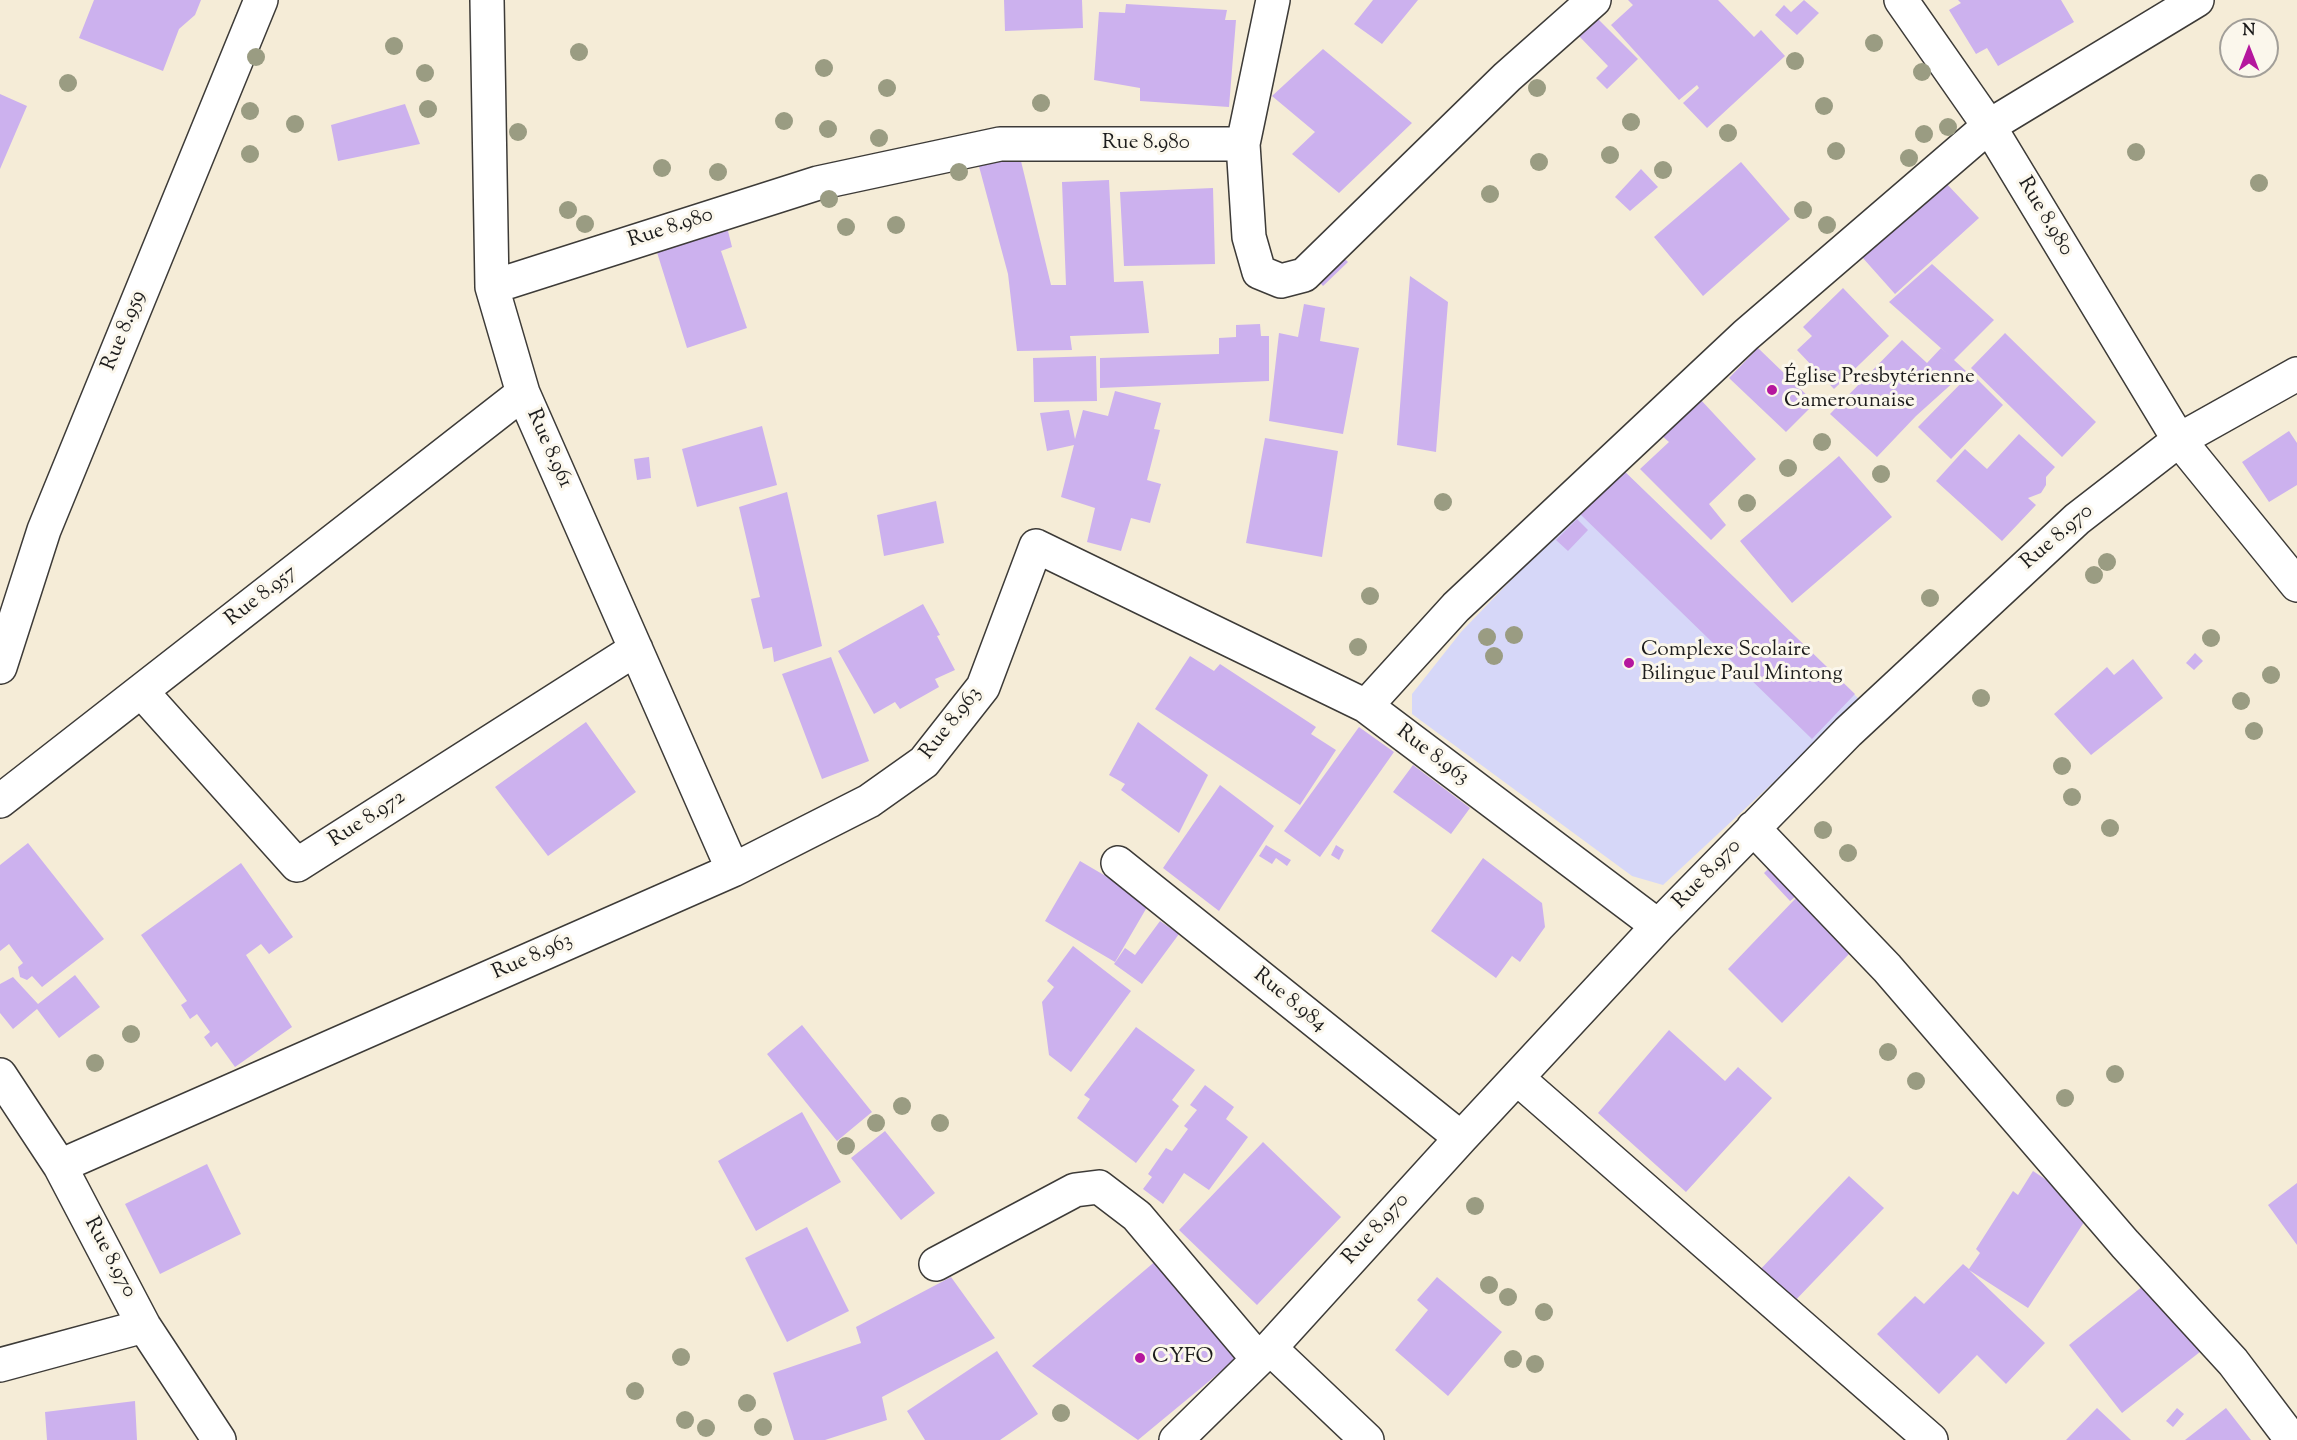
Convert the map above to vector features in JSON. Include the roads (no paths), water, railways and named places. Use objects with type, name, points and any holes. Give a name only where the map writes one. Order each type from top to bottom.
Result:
[{"type":"street","name":"Rue 8.959","points":[[0,667],[44,530],[261,0]]},
{"type":"street","name":"Rue 8.961","points":[[487,0],[492,287],[523,393],[733,870]]},
{"type":"street","points":[[1273,0],[1243,144],[1249,237],[1258,272],[1281,281],[1304,275],[1508,77],[1594,0]]},
{"type":"street","name":"Rue 8.980","points":[[1901,0],[1989,126],[2179,440],[2297,585]]},
{"type":"street","points":[[1366,706],[1456,607],[1746,335],[1989,126],[2197,0]]},
{"type":"street","name":"Rue 8.980","points":[[492,287],[818,183],[1000,144],[1243,144]]},
{"type":"street","name":"Rue 8.970","points":[[1176,1440],[1264,1354],[1658,926],[1848,732],[2077,519],[2179,440],[2297,374]]},
{"type":"street","name":"Rue 8.957","points":[[0,801],[523,393]]},
{"type":"street","name":"Rue 8.963","points":[[60,1166],[733,870],[869,801],[924,762],[983,687],[1036,546],[1366,706],[1658,926]]},
{"type":"street","name":"Rue 8.972","points":[[141,691],[297,865],[636,648]]},
{"type":"street","points":[[1753,828],[1887,968],[2118,1235],[2233,1362],[2292,1440]]},
{"type":"street","name":"Rue 8.984","points":[[1118,863],[1461,1138]]},
{"type":"street","name":"Rue 8.970","points":[[0,1075],[60,1166],[144,1326],[219,1440]]},
{"type":"street","points":[[1517,1077],[1931,1440]]},
{"type":"street","points":[[936,1264],[1075,1190],[1099,1187],[1137,1216],[1264,1354],[1367,1440]]},
{"type":"street","points":[[0,1365],[144,1326]]},
{"type":"place","name":"Église Presbytérienne Camerounaise","points":[[1772,390]]},
{"type":"place","name":"Complexe Scolaire Bilingue Paul Mintong","points":[[1629,663]]},
{"type":"place","name":"CYFO","points":[[1140,1358]]}]
